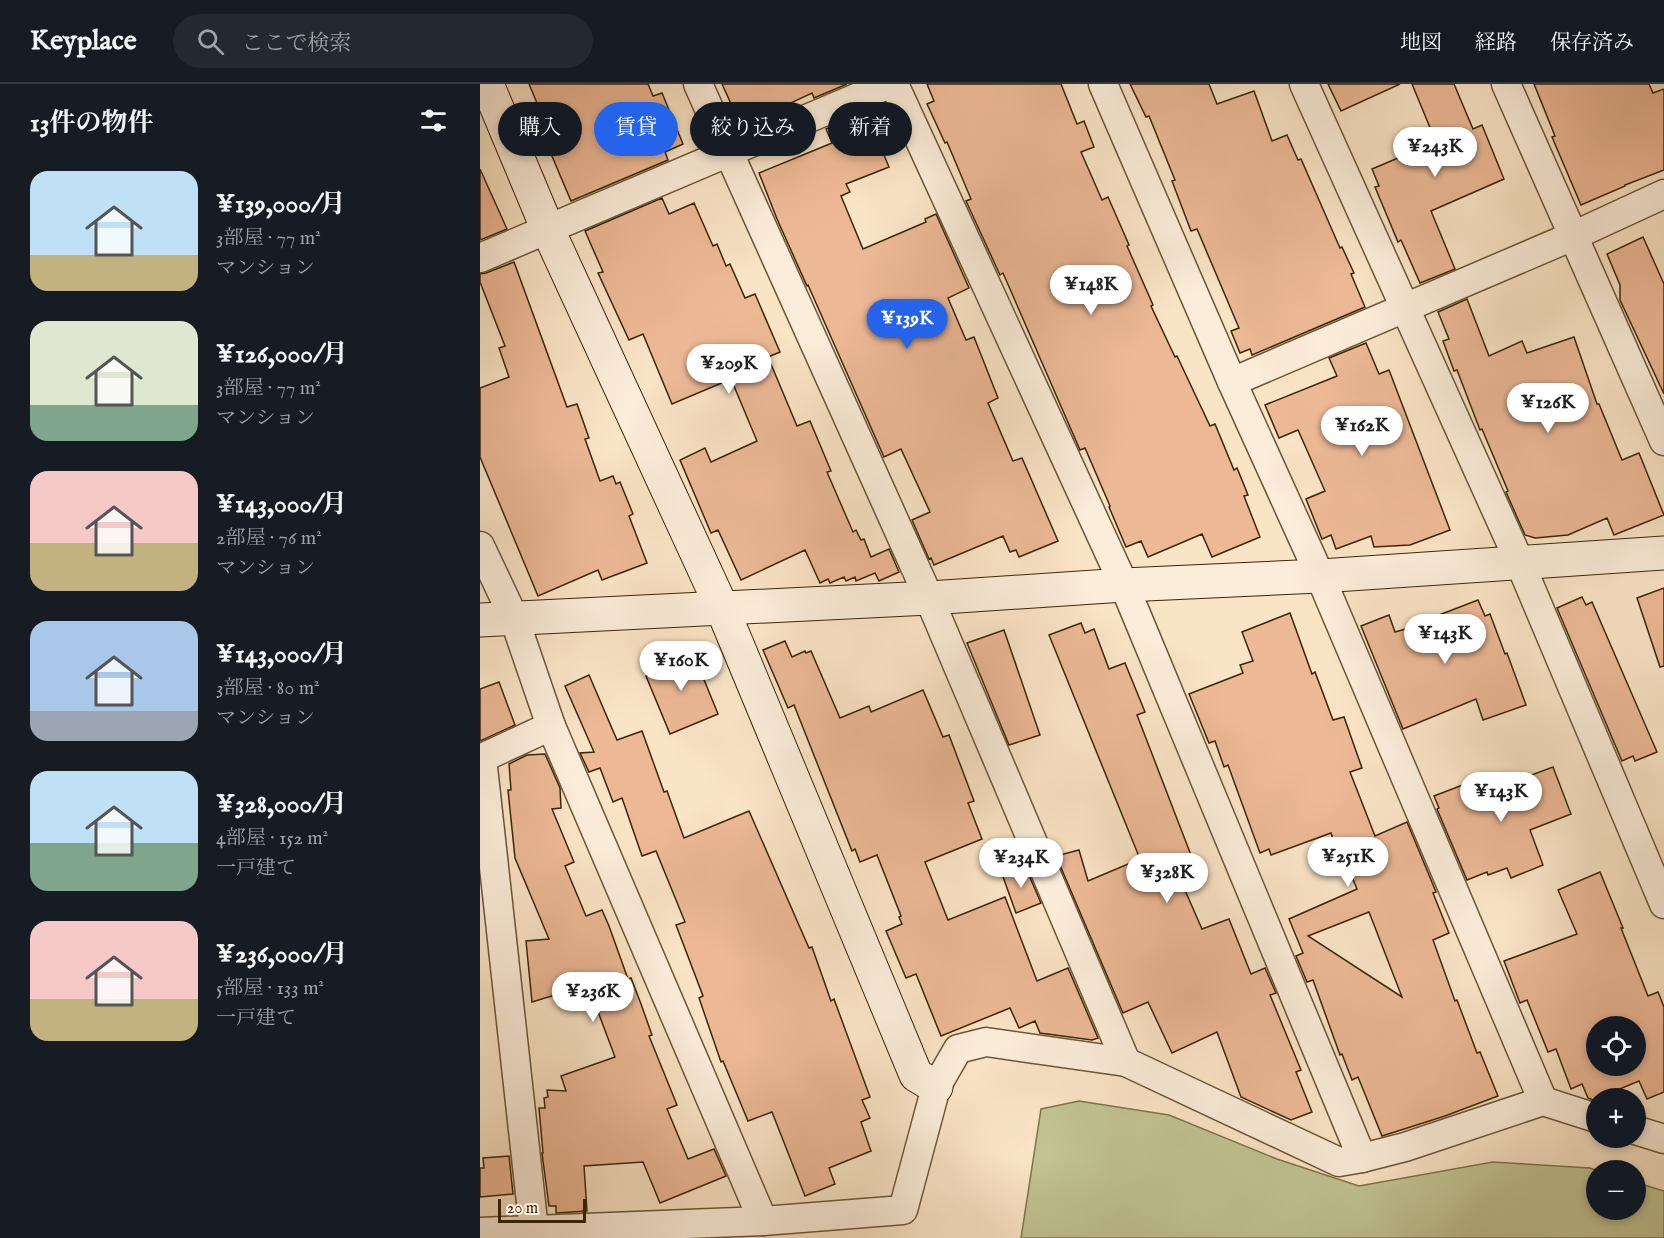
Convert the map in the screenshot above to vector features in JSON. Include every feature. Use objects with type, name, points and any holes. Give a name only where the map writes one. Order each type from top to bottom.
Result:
[{"type":"street","points":[[487,84],[548,230],[722,608],[916,1075],[936,1087]]},
{"type":"street","points":[[698,84],[706,102]]},
{"type":"street","points":[[816,115],[889,84]]},
{"type":"street","points":[[894,84],[1124,585],[1362,1158]]},
{"type":"street","points":[[1103,84],[1232,382],[1320,576],[1543,1101]]},
{"type":"street","points":[[1304,84],[1520,563],[1664,904]]},
{"type":"street","points":[[1506,84],[1664,441]]},
{"type":"street","points":[[480,258],[721,156]]},
{"type":"street","points":[[729,156],[929,598],[1125,1062]]},
{"type":"street","points":[[1232,382],[1573,236],[1664,194]]},
{"type":"street","points":[[480,546],[514,618],[551,726],[764,1221]]},
{"type":"street","points":[[480,620],[1320,576],[1664,553]]},
{"type":"street","points":[[534,1230],[482,758],[551,726]]},
{"type":"street","points":[[480,1232],[764,1221],[903,1210],[936,1087],[958,1049],[986,1042],[1125,1062],[1339,1162],[1405,1147],[1543,1101],[1586,1115]]},
{"type":"street","points":[[1646,1133],[1664,1139]]},
{"type":"green space","points":[[1079,1101],[1169,1115],[1277,1159],[1359,1186],[1493,1162],[1586,1168],[1586,1220],[1646,1220],[1646,1185],[1664,1191],[1664,1238],[1021,1238],[1041,1109]]},
{"type":"building","points":[[529,84],[648,84],[653,96],[662,93],[666,102],[594,102],[594,156],[666,156],[668,160],[571,201],[552,156],[582,156],[582,102],[537,102]]},
{"type":"building","points":[[722,84],[847,84],[814,98],[812,93],[793,102],[730,102]]},
{"type":"building","points":[[927,84],[1061,84],[1077,124],[1084,121],[1094,147],[1081,152],[1102,200],[1108,197],[1153,305],[1151,306],[1175,357],[1177,356],[1210,426],[1215,424],[1234,470],[1237,468],[1248,495],[1244,496],[1260,537],[1212,557],[1202,534],[1148,557],[1141,541],[1126,547],[1085,448],[1080,450],[1003,273],[1000,275],[966,201],[971,199],[947,142],[945,143],[927,104],[934,101]]},
{"type":"building","points":[[1130,84],[1209,84],[1217,104],[1254,91],[1272,141],[1287,135],[1298,160],[1301,159],[1340,248],[1342,247],[1354,273],[1351,274],[1365,307],[1252,355],[1250,349],[1240,353],[1231,331],[1239,328],[1197,229],[1191,231],[1172,181],[1175,180],[1149,116],[1146,117]]},
{"type":"building","points":[[1328,84],[1400,84],[1341,111]]},
{"type":"building","points":[[1412,84],[1454,84],[1473,129],[1482,125],[1504,179],[1431,211],[1455,269],[1420,283],[1401,240],[1398,242],[1375,187],[1379,186],[1372,169],[1436,142]]},
{"type":"building","points":[[1534,84],[1649,84],[1653,93],[1664,89],[1664,170],[1581,205],[1552,137],[1555,136]]},
{"type":"building","points":[[678,132],[683,144],[678,146]]},
{"type":"building","points":[[828,145],[828,156],[884,156],[889,167],[846,184],[850,192],[841,196],[863,249],[926,222],[925,219],[936,214],[969,288],[948,298],[966,340],[974,337],[998,398],[988,403],[1013,461],[1022,458],[1058,541],[1019,557],[1016,550],[1010,552],[1003,536],[934,565],[931,558],[929,559],[912,520],[930,512],[901,449],[884,457],[777,219],[759,173],[800,156],[816,156],[816,150]]},
{"type":"building","points":[[480,169],[507,229],[480,240]]},
{"type":"building","points":[[662,198],[669,214],[694,203],[713,246],[717,244],[726,266],[730,264],[745,298],[755,294],[780,352],[768,357],[797,426],[810,421],[831,471],[827,472],[853,532],[856,530],[861,540],[864,539],[871,557],[889,549],[899,572],[879,581],[875,573],[856,581],[855,577],[846,581],[844,577],[830,583],[828,579],[820,583],[805,550],[741,580],[718,530],[711,533],[680,460],[705,448],[711,462],[757,441],[731,379],[672,404],[643,334],[629,340],[598,273],[603,272],[585,231]]},
{"type":"building","points":[[1643,237],[1664,284],[1664,394],[1620,300],[1620,285],[1607,254]]},
{"type":"building","points":[[514,262],[567,407],[577,404],[589,438],[585,439],[600,481],[613,476],[616,484],[620,482],[633,514],[629,516],[647,563],[602,580],[598,570],[538,596],[480,457],[480,388],[509,377],[499,348],[505,346],[480,282],[480,274]]},
{"type":"building","points":[[1467,299],[1489,356],[1522,341],[1527,353],[1574,337],[1597,404],[1599,404],[1622,460],[1639,453],[1664,515],[1614,535],[1607,518],[1568,535],[1535,538],[1525,535],[1443,341],[1449,339],[1438,312]]},
{"type":"building","points":[[1366,343],[1379,374],[1389,370],[1450,530],[1410,545],[1374,547],[1371,536],[1336,549],[1331,535],[1322,539],[1306,499],[1325,491],[1298,430],[1279,438],[1265,405],[1337,376],[1329,358]]},
{"type":"building","points":[[1664,588],[1664,666],[1660,667],[1637,598]]},
{"type":"building","points":[[1582,597],[1586,605],[1592,602],[1657,752],[1635,761],[1633,756],[1622,761],[1557,608]]},
{"type":"building","points":[[1478,600],[1485,616],[1490,614],[1526,705],[1483,720],[1476,699],[1403,729],[1361,626],[1389,615],[1395,632],[1440,619],[1439,615]]},
{"type":"building","points":[[1290,613],[1312,674],[1315,672],[1333,720],[1344,717],[1362,768],[1350,772],[1375,836],[1407,822],[1436,892],[1433,893],[1449,933],[1433,940],[1455,1001],[1457,1000],[1477,1053],[1480,1052],[1498,1096],[1382,1136],[1358,1077],[1352,1080],[1342,1054],[1340,1055],[1313,980],[1307,982],[1296,956],[1303,953],[1289,919],[1357,889],[1337,841],[1334,842],[1331,833],[1271,855],[1269,849],[1260,853],[1228,765],[1224,767],[1215,741],[1209,743],[1189,694],[1243,673],[1240,665],[1253,661],[1242,632]],"holes":[[[1369,912],[1402,997],[1308,936]]]},
{"type":"building","points":[[1081,623],[1085,633],[1094,629],[1109,669],[1125,663],[1145,712],[1137,715],[1201,881],[1184,888],[1202,929],[1229,919],[1251,974],[1265,968],[1276,993],[1270,995],[1301,1070],[1296,1072],[1312,1112],[1291,1120],[1241,1097],[1217,1032],[1172,1053],[1148,1002],[1123,1013],[1056,856],[1079,850],[1088,881],[1140,859],[1049,635]]},
{"type":"building","points":[[1004,630],[1040,735],[1009,745],[967,643]]},
{"type":"building","points":[[785,641],[792,657],[805,651],[806,653],[811,651],[840,718],[869,706],[871,712],[923,690],[943,737],[949,735],[974,801],[968,803],[982,839],[925,862],[948,920],[1005,897],[1037,981],[1068,968],[1098,1038],[1092,1040],[1040,1033],[1035,1021],[1019,1028],[1010,1008],[941,1036],[916,974],[906,978],[886,931],[902,924],[877,855],[860,862],[855,849],[852,851],[794,705],[788,708],[763,650]]},
{"type":"building","points":[[682,653],[685,659],[694,655],[718,714],[670,734],[646,676],[648,675],[646,669]]},
{"type":"building","points":[[589,675],[617,740],[642,731],[664,792],[667,791],[684,838],[749,811],[809,948],[812,947],[831,1001],[834,999],[870,1097],[862,1100],[870,1118],[861,1122],[871,1151],[829,1168],[835,1184],[805,1196],[772,1112],[748,1121],[723,1061],[721,1062],[699,998],[703,996],[676,925],[685,922],[656,851],[642,856],[622,798],[613,802],[600,768],[589,772],[580,753],[594,752],[565,686]]},
{"type":"building","points":[[499,682],[515,725],[480,741],[480,689]]},
{"type":"building","points":[[545,754],[560,788],[561,808],[552,809],[574,862],[565,866],[586,916],[602,910],[628,979],[631,978],[652,1035],[649,1036],[677,1105],[667,1109],[688,1159],[714,1149],[726,1176],[660,1203],[643,1162],[584,1166],[587,1211],[556,1213],[556,1206],[549,1206],[539,1108],[545,1108],[544,1098],[548,1097],[547,1090],[566,1091],[561,1076],[615,1057],[588,985],[532,1002],[526,941],[549,939],[515,858],[508,790],[511,790],[509,764],[527,755]]},
{"type":"building","points":[[1553,767],[1571,814],[1530,830],[1543,865],[1511,878],[1507,868],[1488,875],[1487,872],[1467,880],[1437,809],[1439,808],[1434,796],[1473,781],[1478,795]]},
{"type":"building","points":[[1025,866],[1041,903],[1016,913],[1002,874]]},
{"type":"building","points":[[1600,872],[1648,996],[1658,992],[1664,1007],[1664,1092],[1647,1099],[1646,1088],[1642,1088],[1639,1081],[1622,1088],[1586,1088],[1586,1093],[1582,1084],[1571,1089],[1556,1049],[1548,1052],[1527,1000],[1520,1003],[1504,961],[1577,934],[1558,890]]},
{"type":"building","points":[[509,1156],[513,1194],[480,1197],[480,1168],[484,1168],[483,1158]]}]
